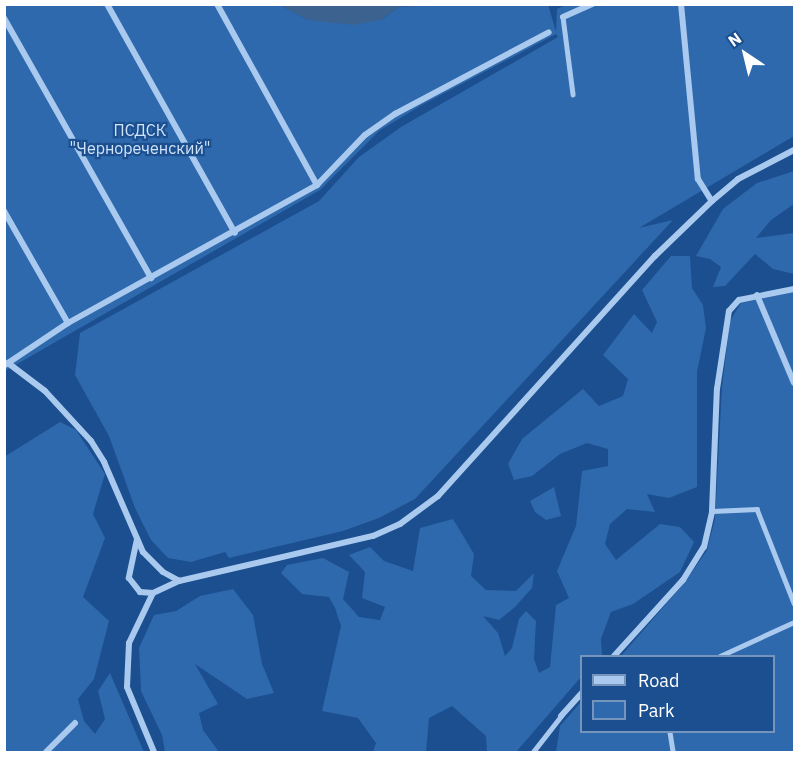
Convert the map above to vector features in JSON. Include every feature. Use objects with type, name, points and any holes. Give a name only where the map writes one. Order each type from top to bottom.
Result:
[{"type":"street","points":[[106,4],[235,233]]},
{"type":"street","points":[[217,4],[317,185]]},
{"type":"street","points":[[563,17],[592,4]]},
{"type":"street","points":[[681,4],[698,180],[712,201]]},
{"type":"street","points":[[4,18],[151,278]]},
{"type":"street","points":[[179,581],[150,562],[91,441],[45,391],[6,364],[68,323],[235,233],[317,185],[365,135],[395,114],[549,32]]},
{"type":"street","points":[[137,539],[129,578],[140,592],[153,593],[179,581],[373,536],[415,513],[438,496],[647,265],[712,201],[738,179],[795,150]]},
{"type":"street","points":[[4,211],[68,323]]},
{"type":"street","points":[[616,655],[694,564],[704,547],[712,511],[723,329],[729,311],[739,300],[795,289]]},
{"type":"street","points":[[757,295],[795,383]]},
{"type":"street","points":[[153,593],[129,643],[126,665],[127,687],[154,753]]},
{"type":"street","points":[[561,716],[580,695]]},
{"type":"street","points":[[46,753],[75,723]]},
{"type":"lane","points":[[563,17],[573,94]]},
{"type":"lane","points":[[712,511],[757,509],[795,603]]},
{"type":"lane","points":[[724,655],[795,622]]},
{"type":"lane","points":[[534,753],[561,716]]},
{"type":"lane","points":[[670,733],[673,753]]},
{"type":"green space","name":"ПСДСК \"Чернореченский\"","points":[[442,4],[548,4],[556,32],[557,9],[566,5],[794,5],[794,136],[639,228],[673,220],[415,499],[379,518],[343,531],[229,558],[225,552],[191,562],[168,558],[151,540],[135,508],[109,436],[75,375],[80,333],[319,201],[359,157],[401,127],[558,37],[556,34],[420,106],[379,131],[320,190],[5,371],[5,5],[280,5],[308,20],[381,20],[399,7]]},
{"type":"green space","points":[[794,171],[794,204],[771,220],[756,238],[794,233],[794,274],[773,269],[755,254],[725,286],[713,287],[721,267],[710,259],[696,256],[723,209],[757,183]]},
{"type":"green space","points":[[671,256],[690,256],[692,288],[703,305],[706,328],[697,372],[697,487],[669,498],[647,494],[655,512],[627,509],[610,524],[605,544],[616,560],[660,524],[680,527],[694,542],[680,572],[633,604],[611,612],[601,639],[602,655],[580,655],[580,678],[516,752],[487,752],[486,736],[452,706],[429,718],[426,752],[373,752],[376,743],[358,718],[322,711],[341,626],[335,608],[329,597],[302,594],[281,573],[287,565],[323,558],[349,572],[343,599],[359,617],[380,620],[385,607],[362,598],[365,572],[349,555],[370,547],[384,561],[413,571],[420,528],[453,519],[474,554],[471,576],[486,590],[516,591],[534,573],[532,588],[515,607],[499,620],[483,616],[498,633],[505,656],[512,648],[519,619],[526,611],[536,621],[534,659],[539,673],[550,667],[556,605],[569,598],[557,571],[576,526],[582,471],[608,466],[608,449],[587,443],[560,454],[532,476],[514,480],[508,464],[522,439],[583,389],[599,406],[623,396],[628,379],[603,355],[634,314],[652,333],[657,322],[642,290]]},
{"type":"green space","points":[[794,292],[794,752],[556,752],[560,726],[580,703],[580,733],[775,733],[775,655],[622,655],[686,581],[707,550],[715,519],[722,387],[730,321],[741,303]]},
{"type":"green space","points":[[60,422],[76,430],[105,474],[93,514],[105,538],[83,597],[109,621],[94,679],[78,699],[84,721],[95,734],[105,719],[98,691],[110,673],[144,752],[5,752],[4,457]]},
{"type":"green space","points":[[554,487],[561,516],[546,520],[535,512],[530,501]]},
{"type":"green space","points":[[233,589],[253,615],[262,664],[274,693],[247,699],[195,664],[218,704],[199,713],[203,730],[219,752],[165,752],[162,735],[141,691],[139,648],[154,615],[176,611],[200,596]]},
{"type":"shaded area","points":[[280,5],[442,5],[399,7],[381,20],[353,25],[308,20]]}]
